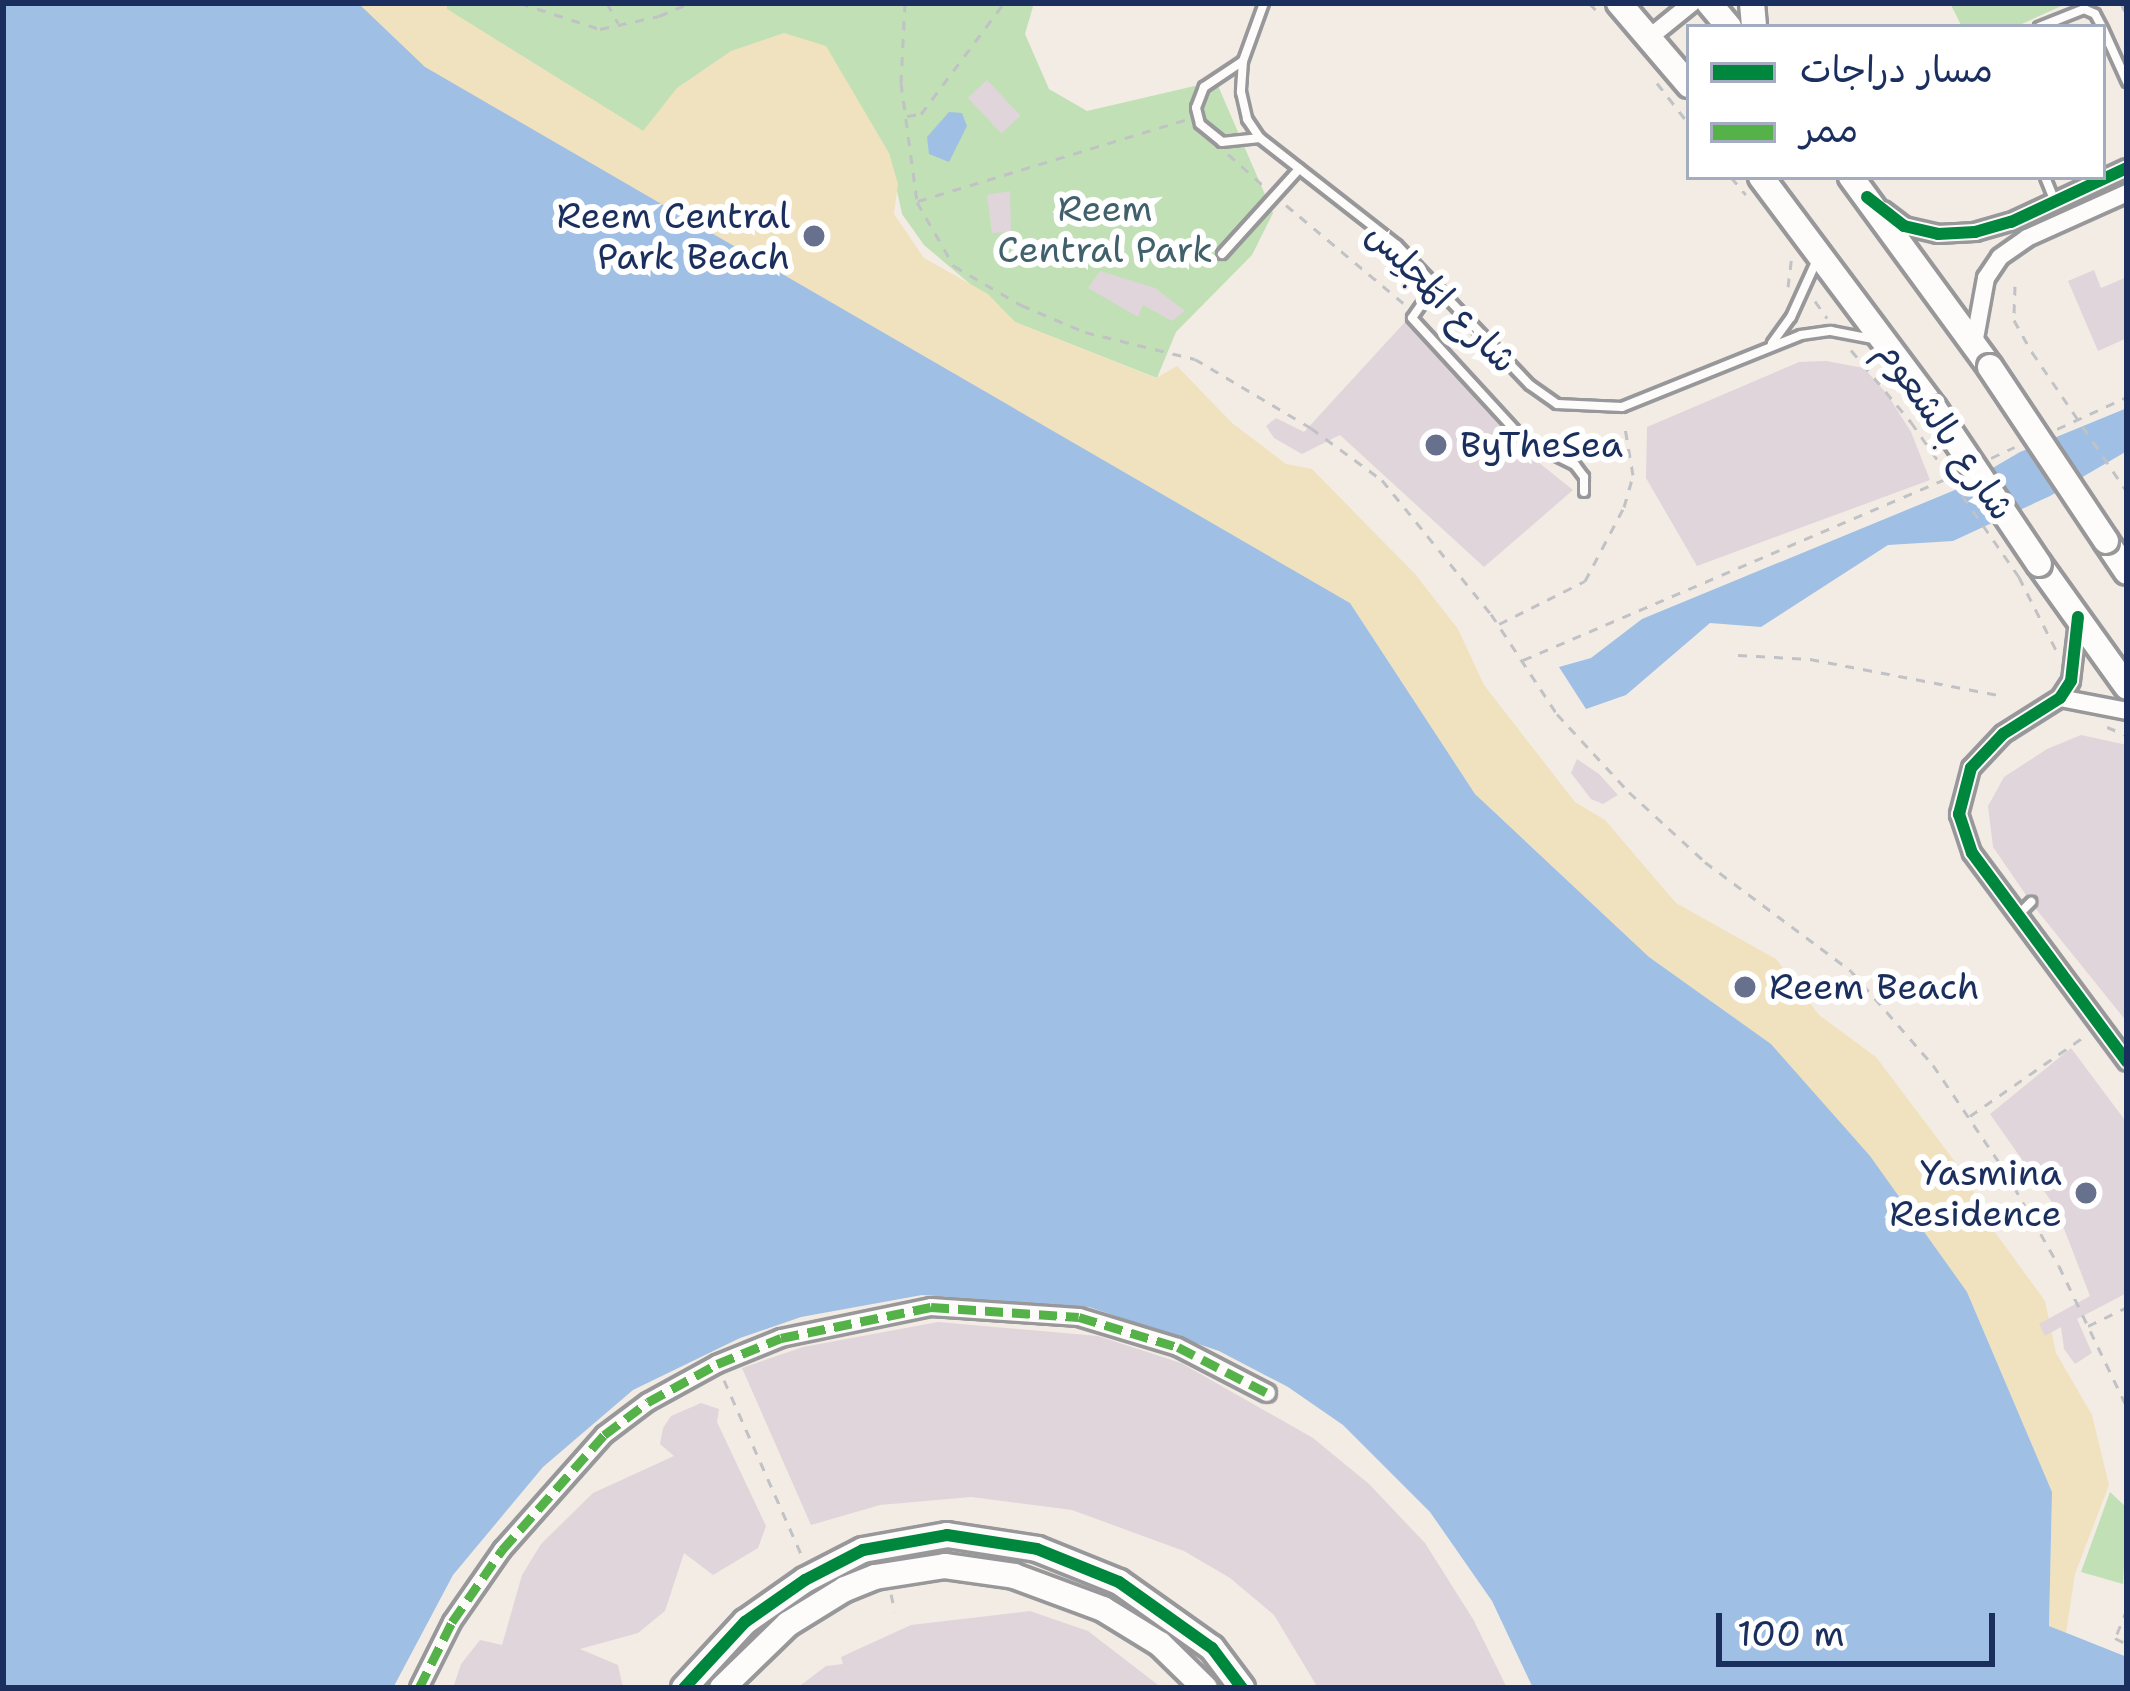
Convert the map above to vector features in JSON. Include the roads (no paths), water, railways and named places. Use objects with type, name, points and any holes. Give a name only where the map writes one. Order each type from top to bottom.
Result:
[{"type":"main road","points":[[1629,6],[1686,81]]},
{"type":"main road","name":"شارع بالشعوم","points":[[1754,187],[1819,255],[1934,408],[2029,570],[2078,617],[2127,687]]},
{"type":"main road","name":"شارع بالشعوم","points":[[1859,187],[1974,344],[2127,572]]},
{"type":"main road","points":[[684,1688],[746,1622],[811,1576],[863,1550],[904,1539],[964,1537],[1037,1549],[1086,1566],[1152,1601],[1212,1648],[1242,1688]]},
{"type":"main road","points":[[722,1688],[788,1624],[845,1589],[875,1577],[945,1566],[1014,1576],[1089,1602],[1160,1644],[1205,1688]]},
{"type":"street","points":[[1650,37],[1692,3]]},
{"type":"street","points":[[1859,187],[1904,226],[1938,234],[1993,227],[2102,180]]},
{"type":"street","points":[[1974,344],[1987,278],[2000,257],[2027,238],[2127,193]]},
{"type":"street","points":[[2078,617],[2077,662],[2060,698],[1987,750],[1971,768],[1959,814],[1972,853],[2025,908],[2127,1062]]},
{"type":"street","points":[[2060,698],[2127,711]]},
{"type":"street","points":[[419,1688],[452,1622],[563,1478],[648,1402],[717,1364],[781,1338],[931,1307],[1079,1317],[1178,1347],[1267,1393]]},
{"type":"lane","points":[[1243,61],[1204,87],[1198,116],[1210,136],[1222,142],[1260,138],[1247,119],[1243,61],[1264,3]]},
{"type":"lane","points":[[2046,24],[2084,9],[2095,14],[2101,24]]},
{"type":"lane","points":[[2106,35],[2127,82]]},
{"type":"lane","name":"شارع المَجلِس","points":[[1260,138],[1397,245],[1530,385],[1557,404],[1622,407],[1771,344],[1831,332],[1886,344]]},
{"type":"lane","points":[[1222,254],[1299,169]]},
{"type":"lane","points":[[2046,180],[2055,202]]},
{"type":"lane","points":[[1771,344],[1791,317],[1819,255]]},
{"type":"lane","points":[[1435,285],[1412,318],[1524,440],[1575,465],[1584,477],[1585,492]]},
{"type":"water","points":[[3,3],[358,3],[425,67],[1350,603],[1475,794],[1649,957],[1771,1044],[1870,1156],[1967,1292],[2052,1492],[2049,1626],[2127,1657],[2127,1688],[1533,1688],[1492,1601],[1430,1512],[1343,1425],[1288,1387],[1219,1351],[1089,1307],[922,1295],[801,1317],[740,1338],[633,1390],[543,1467],[453,1575],[393,1688],[3,1688]]},
{"type":"water","points":[[949,112],[962,113],[967,126],[949,162],[929,154],[927,137]]},
{"type":"water","points":[[2127,408],[2127,451],[2050,496],[1953,541],[1888,545],[1761,627],[1710,623],[1626,695],[1586,709],[1559,667],[1591,658],[1642,619],[1955,490],[2020,452]]},
{"type":"place","name":"Reem Central Park Beach","points":[[814,236]]},
{"type":"place","name":"ByTheSea","points":[[1436,445]]},
{"type":"place","name":"Reem Beach","points":[[1745,987]]},
{"type":"place","name":"Yasmina Residence","points":[[2086,1193]]},
{"type":"park label","name":"Reem Central Park","points":[[1105,228]]}]
